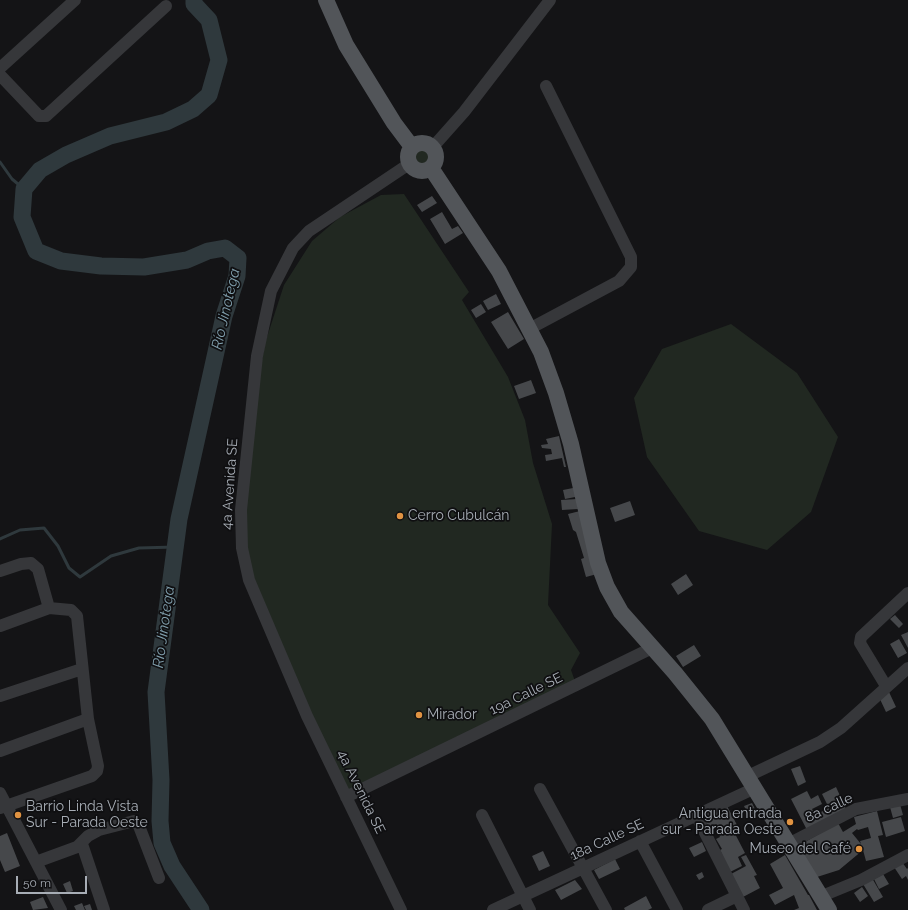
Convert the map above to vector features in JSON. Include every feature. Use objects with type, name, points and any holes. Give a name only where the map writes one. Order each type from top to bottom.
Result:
[{"type":"main road","points":[[326,0],[346,44],[394,123],[412,147]]},
{"type":"main road","points":[[422,143],[432,148],[435,152],[436,160],[431,168],[419,171],[409,164],[408,155],[412,147],[422,143]]},
{"type":"main road","points":[[431,168],[499,271],[530,328],[556,393],[577,468],[598,563],[607,587],[621,612],[712,719],[752,782],[788,844],[826,903]]},
{"type":"street","points":[[0,68],[75,0]]},
{"type":"street","points":[[432,148],[464,112],[550,0]]},
{"type":"street","points":[[0,75],[39,116],[46,116],[166,6]]},
{"type":"street","points":[[530,328],[619,281],[631,267],[631,257],[546,86]]},
{"type":"street","name":"4a Avenida SE","points":[[401,910],[307,716],[249,580],[242,548],[242,496],[257,356],[271,291],[293,248],[309,231],[409,164]]},
{"type":"street","points":[[0,571],[21,564],[31,563],[38,569],[49,608]]},
{"type":"street","points":[[886,686],[860,643],[861,637],[908,593]]},
{"type":"street","points":[[0,626],[49,608],[71,610],[77,616],[88,719],[97,772],[92,776],[3,807]]},
{"type":"street","name":"19a Calle SE","points":[[346,797],[652,648]]},
{"type":"street","name":"18a Calle SE","points":[[493,910],[726,801],[752,782],[841,728],[886,686],[908,668]]},
{"type":"street","points":[[0,696],[82,669]]},
{"type":"street","points":[[0,751],[88,719]]},
{"type":"street","points":[[540,789],[606,910]]},
{"type":"street","points":[[0,793],[3,807],[36,862],[61,910]]},
{"type":"street","name":"8a calle","points":[[788,844],[856,809],[908,799]]},
{"type":"street","points":[[482,815],[530,910]]},
{"type":"street","points":[[696,815],[744,910]]},
{"type":"street","points":[[36,862],[82,844],[88,836],[99,830],[134,821],[139,826],[159,878]]},
{"type":"street","points":[[640,841],[676,910]]},
{"type":"street","points":[[82,844],[104,910]]},
{"type":"street","points":[[826,903],[861,880],[908,855]]},
{"type":"street","points":[[708,910],[737,896]]},
{"type":"shaded area","points":[[422,146],[431,149],[434,158],[431,167],[422,170],[413,167],[410,158],[413,149]]},
{"type":"shaded area","name":"Cerro Cubulcán","points":[[404,194],[469,292],[462,300],[508,377],[525,420],[533,463],[552,524],[548,605],[580,653],[571,670],[576,684],[346,794],[250,580],[243,548],[257,383],[266,340],[284,285],[312,241],[340,217],[381,195]]},
{"type":"shaded area","points":[[731,324],[797,373],[838,437],[811,512],[767,550],[699,531],[647,457],[634,398],[662,349]]},
{"type":"building","points":[[432,196],[437,203],[422,212],[417,205]]},
{"type":"building","points":[[442,212],[452,229],[458,226],[463,233],[445,244],[430,219]]},
{"type":"building","points":[[496,294],[501,304],[488,310],[483,301]]},
{"type":"building","points":[[481,304],[486,312],[476,318],[471,310]]},
{"type":"building","points":[[508,312],[524,339],[508,349],[491,322]]},
{"type":"building","points":[[531,380],[536,393],[519,399],[514,386]]},
{"type":"building","points":[[559,436],[566,467],[564,467],[562,458],[546,461],[545,455],[552,454],[551,449],[542,448],[541,445],[548,444],[546,439]]},
{"type":"building","points":[[573,488],[580,496],[565,499],[563,490]]},
{"type":"building","points":[[577,499],[578,509],[562,510],[561,500]]},
{"type":"building","points":[[630,501],[635,515],[615,522],[610,508]]},
{"type":"building","points":[[580,511],[597,574],[586,577],[581,559],[584,558],[576,532],[573,530],[568,514]]},
{"type":"building","points":[[686,574],[693,585],[678,595],[671,584]]},
{"type":"building","points":[[895,615],[903,624],[899,628],[890,619]]},
{"type":"building","points":[[908,632],[908,648],[901,635]]},
{"type":"building","points":[[899,639],[907,653],[898,658],[890,644]]},
{"type":"building","points":[[694,645],[701,656],[683,667],[676,656]]},
{"type":"building","points":[[889,692],[896,707],[886,712],[879,697]]},
{"type":"building","points":[[800,766],[806,782],[798,786],[791,769]]},
{"type":"building","points":[[836,787],[842,800],[836,804],[842,801],[846,809],[807,830],[791,799],[807,791],[811,799],[818,795],[822,804],[812,809],[815,815],[829,808],[822,794]]},
{"type":"building","points":[[752,803],[757,813],[749,816],[744,806]]},
{"type":"building","points":[[900,804],[903,815],[893,818],[890,807]]},
{"type":"building","points":[[727,806],[737,825],[732,828],[745,853],[738,857],[742,866],[730,872],[720,850],[722,849],[716,839],[720,837],[715,826],[707,830],[700,817]]},
{"type":"building","points":[[877,811],[883,835],[878,836],[884,857],[866,861],[863,850],[839,870],[817,877],[798,846],[838,823],[843,832],[856,824],[854,817]],"holes":[[[868,827],[871,838],[860,841],[861,844],[852,833],[857,829]]]},
{"type":"building","points":[[901,817],[905,831],[886,837],[882,822]]},
{"type":"building","points":[[7,833],[20,866],[5,872],[0,860],[0,836]]},
{"type":"building","points":[[702,842],[706,851],[694,857],[689,848]]},
{"type":"building","points":[[543,851],[550,866],[539,871],[532,856]]},
{"type":"building","points":[[746,855],[757,875],[754,876],[760,888],[743,897],[731,874],[746,866],[741,857]]},
{"type":"building","points":[[785,855],[817,910],[794,910],[799,908],[794,895],[775,905],[769,895],[783,888],[770,864]]},
{"type":"building","points":[[615,859],[620,869],[599,879],[594,870]]},
{"type":"building","points":[[902,862],[907,869],[908,868],[908,880],[906,876],[902,879],[894,867]]},
{"type":"building","points":[[702,872],[704,877],[699,880],[696,875]]},
{"type":"building","points":[[883,874],[889,884],[879,889],[874,879]]},
{"type":"building","points":[[872,878],[883,897],[874,902],[863,884]]},
{"type":"building","points":[[575,880],[582,889],[561,900],[555,890]]},
{"type":"building","points":[[70,881],[73,891],[67,893],[63,884]]},
{"type":"building","points":[[862,887],[868,896],[860,902],[854,893]]},
{"type":"building","points":[[646,896],[652,908],[648,910],[625,910],[624,908]]},
{"type":"building","points":[[43,897],[48,908],[33,910],[30,902]]},
{"type":"building","points":[[82,903],[85,910],[76,910],[74,906]]},
{"type":"building","points":[[90,904],[92,910],[86,910],[84,906]]},
{"type":"waterway","name":"Río Jinotega","points":[[194,0],[194,4],[209,20],[219,60],[209,95],[193,109],[166,122],[110,136],[66,155],[40,170],[24,189],[22,217],[36,251],[61,261],[101,266],[144,267],[187,260],[208,251],[225,248],[238,258],[237,276],[224,316],[179,519],[156,692],[161,780],[160,821],[162,843],[172,866],[201,910]]},
{"type":"waterway","points":[[0,162],[12,179],[24,189]]},
{"type":"waterway","points":[[0,539],[20,530],[44,528],[58,546],[69,568],[80,577],[111,556],[139,548],[175,547]]},
{"type":"place","name":"Cerro Cubulcán","points":[[400,516]]},
{"type":"place","name":"Mirador","points":[[419,715]]},
{"type":"place","name":"Barrio Linda Vista Sur - Parada Oeste","points":[[18,815]]},
{"type":"place","name":"Antigua entrada sur - Parada Oeste","points":[[790,822]]},
{"type":"place","name":"Museo del Café","points":[[859,849]]}]
